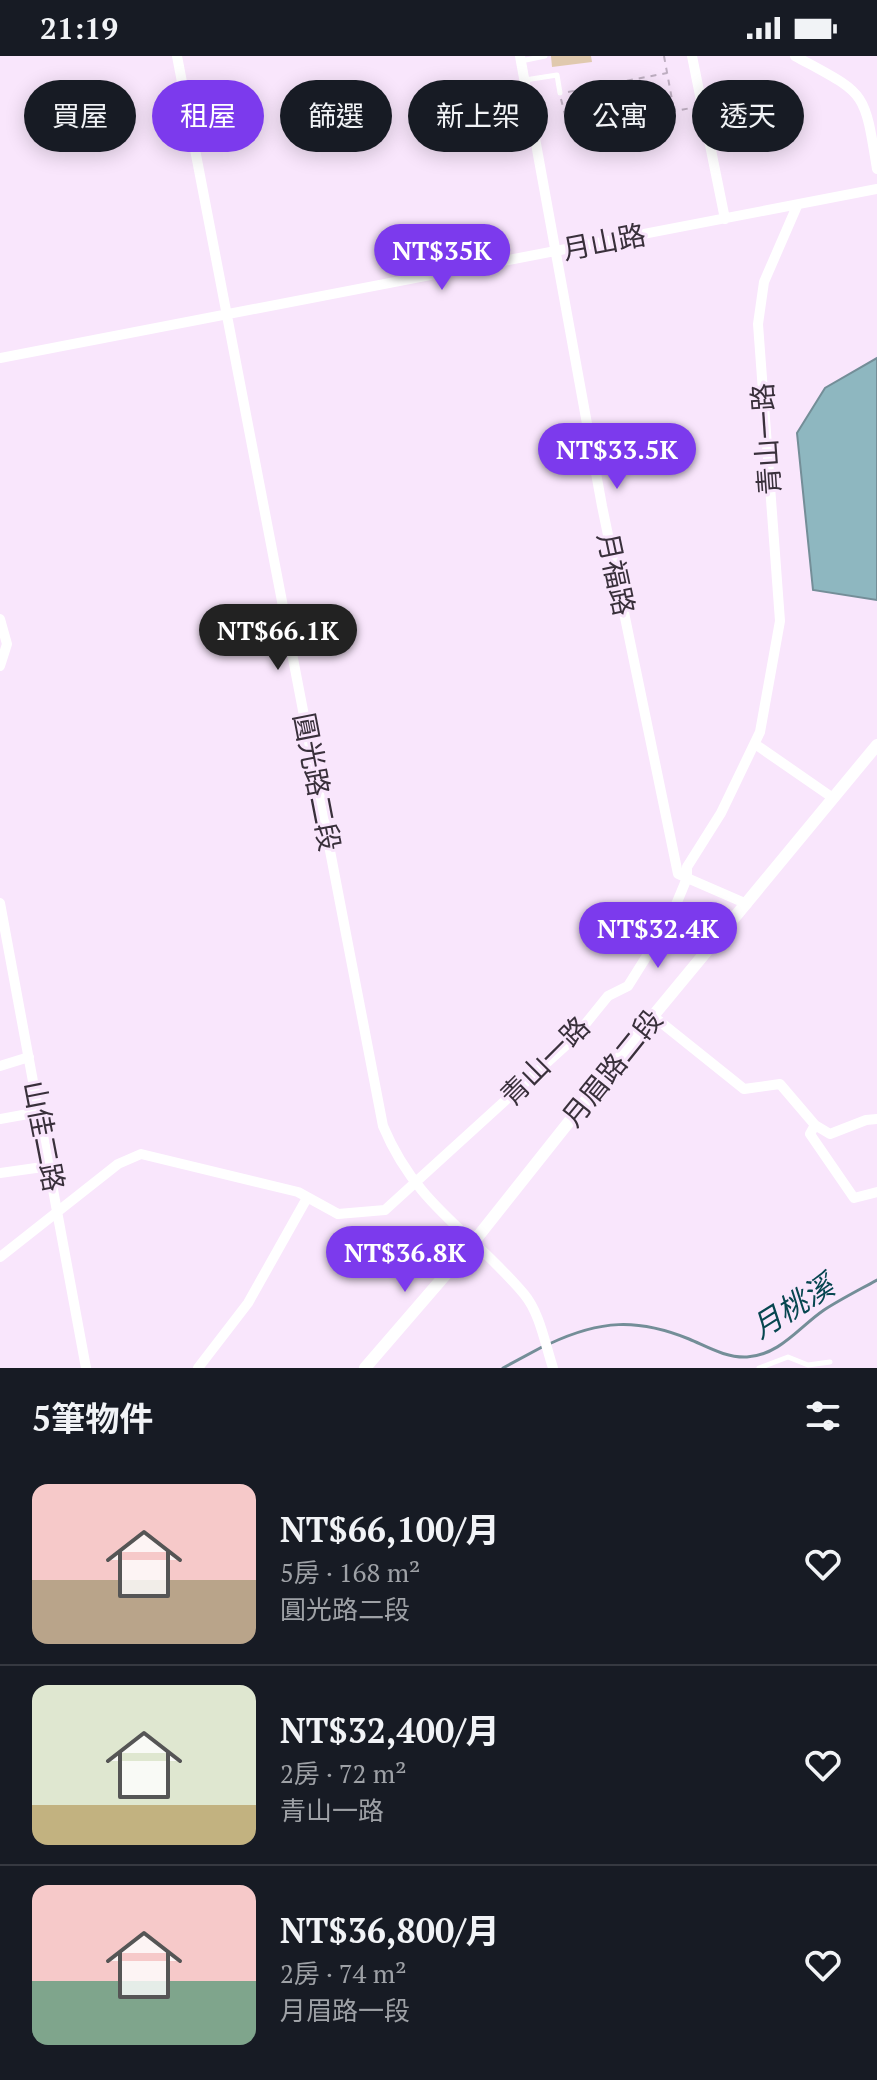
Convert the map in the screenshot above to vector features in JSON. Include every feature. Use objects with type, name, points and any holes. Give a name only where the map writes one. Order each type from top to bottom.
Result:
[{"type":"street","name":"圓光路二段","points":[[177,56],[383,1126],[397,1160],[414,1185],[526,1296],[553,1368]]},
{"type":"street","points":[[692,56],[696,80]]},
{"type":"street","points":[[795,56],[852,87],[862,98],[877,169]]},
{"type":"street","name":"月福路","points":[[520,59],[524,80]]},
{"type":"street","name":"月福路","points":[[538,152],[602,506],[671,844],[678,874],[687,878]]},
{"type":"street","points":[[711,152],[725,219]]},
{"type":"street","name":"月山路","points":[[0,358],[227,317],[877,189]]},
{"type":"street","name":"青山一路","points":[[0,1257],[59,1214],[118,1164],[141,1154],[298,1192],[338,1214],[385,1210],[574,1038],[608,996],[628,986],[670,919],[687,878],[687,867],[721,813],[760,732],[780,621],[758,324],[764,282],[797,206]]},
{"type":"street","points":[[0,619],[7,644],[0,666]]},
{"type":"street","points":[[755,744],[833,798]]},
{"type":"street","name":"月眉路二段","points":[[365,1368],[472,1244],[653,1016],[877,745]]},
{"type":"street","points":[[687,878],[747,904]]},
{"type":"street","name":"山佳二路","points":[[0,903],[86,1368]]},
{"type":"street","points":[[653,1016],[744,1089],[780,1084],[815,1125],[830,1134],[877,1119]]},
{"type":"street","points":[[0,1066],[29,1057]]},
{"type":"street","points":[[0,1119],[39,1112]]},
{"type":"street","points":[[815,1125],[810,1134],[854,1198],[877,1192]]},
{"type":"street","points":[[0,1173],[50,1166]]},
{"type":"street","points":[[198,1368],[248,1303],[307,1198]]},
{"type":"lane","points":[[520,59],[545,56]]},
{"type":"lane","points":[[524,80],[557,75],[560,93]]},
{"type":"lane","points":[[759,1368],[788,1357],[808,1365],[830,1362]]},
{"type":"path","points":[[664,56],[668,80]]},
{"type":"path","points":[[564,110],[560,93],[667,73]]},
{"type":"shaded area","points":[[877,358],[877,600],[813,590],[797,433],[825,388]]},
{"type":"building","points":[[551,56],[591,56],[592,62],[552,67]]},
{"type":"waterway","name":"月桃溪","points":[[549,1344],[602,1326],[635,1325],[670,1332],[732,1356],[759,1355],[779,1346],[824,1310],[877,1280]]},
{"type":"waterway","name":"月桃溪","points":[[503,1368],[542,1347]]}]
